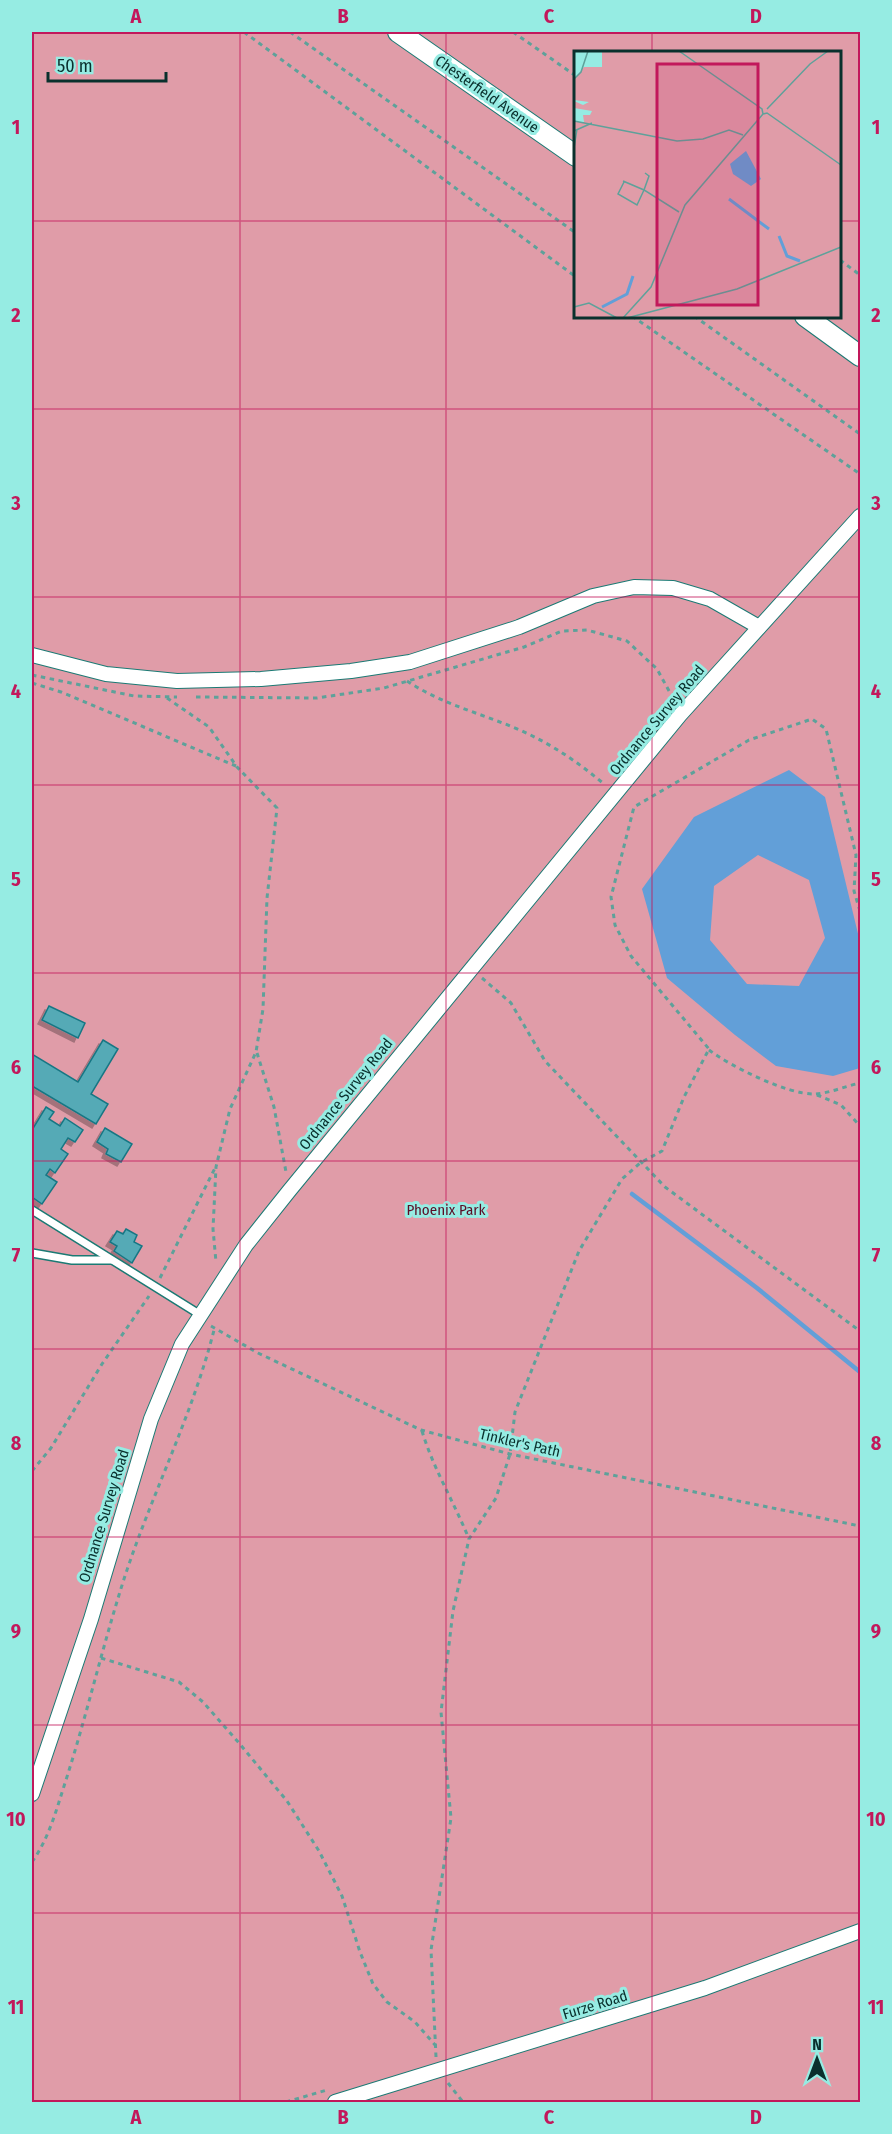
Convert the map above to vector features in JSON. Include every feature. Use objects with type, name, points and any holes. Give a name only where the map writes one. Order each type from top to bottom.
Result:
[{"type":"street","name":"Chesterfield Avenue","points":[[398,32],[574,155]]},
{"type":"street","points":[[808,318],[861,356]]},
{"type":"street","name":"Ordnance Survey Road","points":[[32,1794],[91,1619],[151,1419],[182,1344],[199,1314],[219,1288],[246,1245],[289,1191],[687,707],[861,516]]},
{"type":"street","points":[[32,655],[106,674],[177,681],[261,679],[351,671],[410,662],[519,627],[593,596],[633,587],[673,588],[710,599],[759,627]]},
{"type":"street","name":"Furze Road","points":[[335,2103],[705,1988],[861,1931]]},
{"type":"lane","points":[[32,1210],[199,1314]]},
{"type":"lane","points":[[32,1253],[72,1260],[111,1260]]},
{"type":"path","points":[[244,32],[574,276]]},
{"type":"path","points":[[290,32],[574,232]]},
{"type":"path","points":[[513,32],[574,75]]},
{"type":"path","points":[[841,261],[861,275]]},
{"type":"path","points":[[635,318],[861,474]]},
{"type":"path","points":[[697,318],[861,434]]},
{"type":"path","points":[[407,681],[432,698],[524,732],[572,758],[616,794]]},
{"type":"path","points":[[32,683],[61,692],[237,767]]},
{"type":"path","points":[[166,697],[209,727],[237,767],[277,808],[267,898],[262,1008],[256,1052],[230,1109],[216,1167],[213,1229],[219,1288]]},
{"type":"path","points":[[861,911],[854,891],[856,855],[826,729],[812,719],[748,740],[634,807],[611,897],[615,925],[631,956],[709,1049],[728,1064],[788,1090],[815,1094],[841,1105],[861,1126]]},
{"type":"path","points":[[471,969],[511,1003],[545,1061],[665,1187],[861,1331]]},
{"type":"path","points":[[463,2103],[437,2072],[431,1950],[451,1818],[441,1712],[453,1611],[469,1539],[496,1498],[510,1454],[514,1413],[579,1251],[622,1179],[640,1163],[662,1151],[684,1097],[709,1049]]},
{"type":"path","points":[[256,1052],[274,1107],[289,1191]]},
{"type":"path","points":[[815,1094],[861,1083]]},
{"type":"path","points":[[32,1471],[51,1449],[102,1364],[155,1287],[216,1167]]},
{"type":"path","name":"Tinkler's Path","points":[[199,1314],[214,1330],[421,1430],[510,1454],[861,1526]]},
{"type":"path","points":[[32,1862],[45,1845],[74,1754],[119,1593],[158,1484],[202,1378],[214,1330]]},
{"type":"path","points":[[421,1430],[428,1452],[452,1497],[469,1539]]},
{"type":"path","points":[[101,1658],[178,1682],[202,1702],[239,1743],[287,1801],[319,1851],[342,1896],[373,1984],[387,2002],[415,2022],[436,2047]]},
{"type":"green space","name":"Phoenix Park","points":[[32,32],[860,32],[860,2102],[32,2102]]},
{"type":"water","points":[[789,770],[825,797],[860,942],[860,1068],[833,1076],[776,1066],[667,978],[642,889],[694,817]],"holes":[[[758,855],[809,880],[825,938],[799,986],[747,984],[710,940],[714,886]]]},
{"type":"building","points":[[49,1006],[85,1023],[78,1038],[42,1020]]},
{"type":"building","points":[[103,1040],[118,1049],[91,1094],[108,1104],[96,1124],[32,1086],[32,1054],[78,1082]]},
{"type":"building","points":[[46,1107],[54,1112],[49,1119],[60,1126],[65,1118],[83,1130],[75,1142],[68,1138],[61,1149],[68,1154],[55,1173],[50,1169],[46,1175],[57,1182],[42,1204],[32,1197],[32,1130]]},
{"type":"building","points":[[105,1128],[132,1144],[121,1162],[106,1154],[108,1149],[97,1142]]},
{"type":"building","points":[[126,1229],[137,1235],[134,1242],[142,1246],[132,1263],[114,1251],[117,1246],[110,1242],[117,1231],[123,1234]]},
{"type":"waterway","points":[[632,1194],[757,1288],[860,1372]]}]
